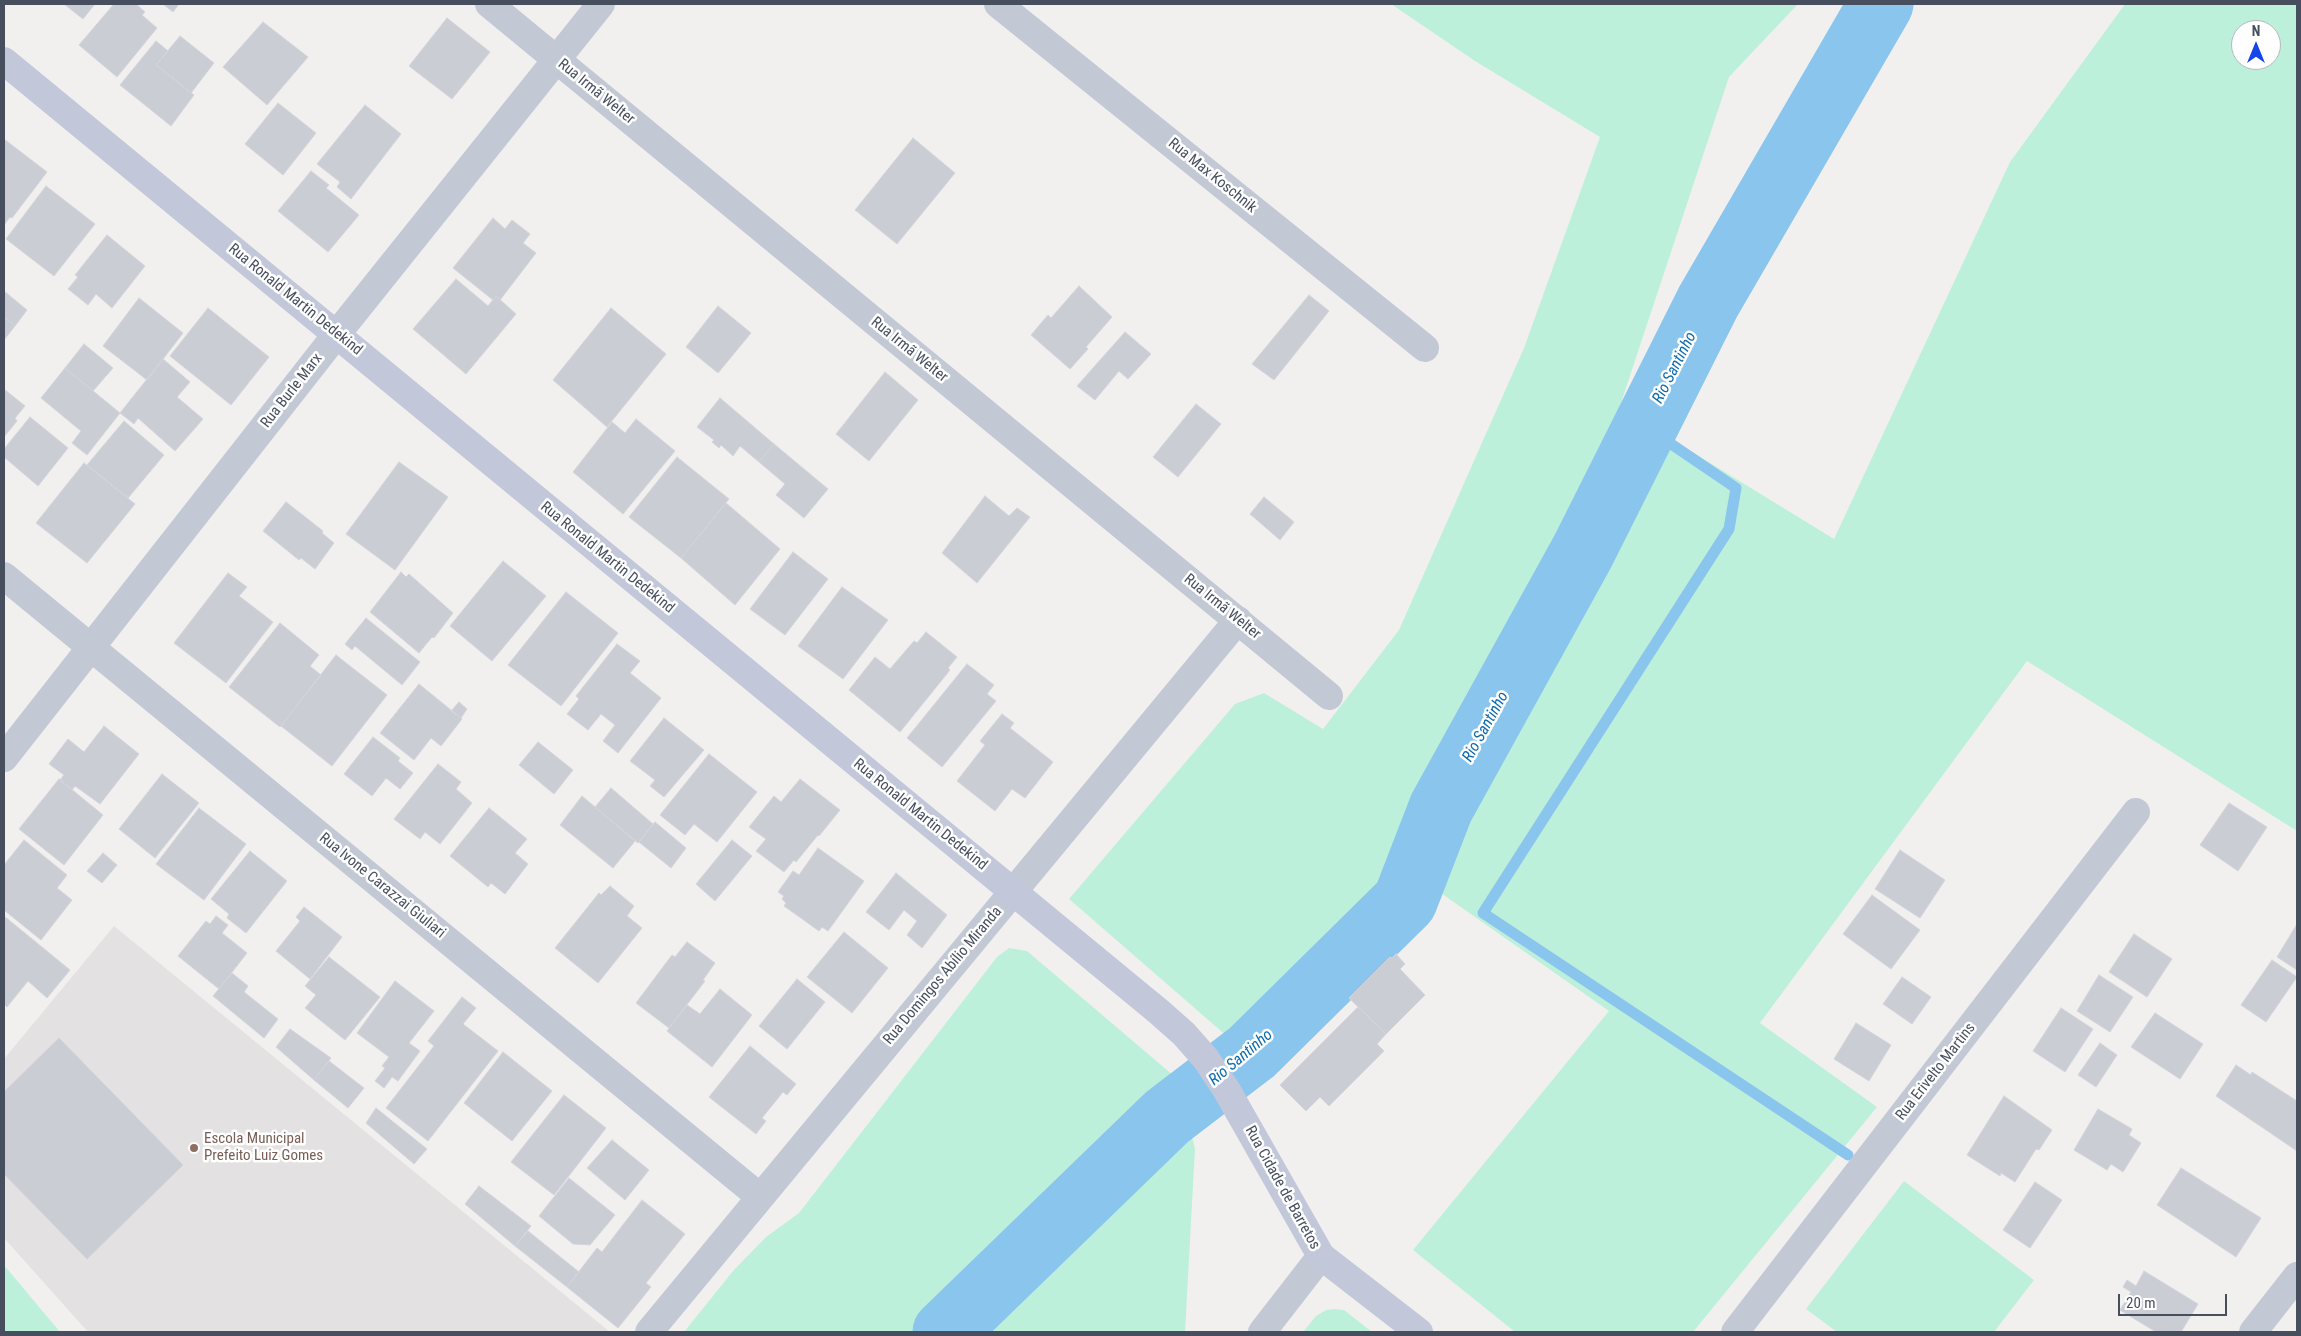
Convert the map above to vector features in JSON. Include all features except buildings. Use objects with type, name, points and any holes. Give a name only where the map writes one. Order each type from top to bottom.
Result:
[{"type":"street","name":"Rua Irmã Welter","points":[[489,4],[1330,696]]},
{"type":"street","name":"Rua Burle Marx","points":[[4,758],[555,58],[601,4]]},
{"type":"street","name":"Rua Max Koschnik","points":[[998,4],[1426,348]]},
{"type":"street","name":"Rua Ronald Martin Dedekind","points":[[4,61],[1158,1011],[1184,1034],[1206,1059]]},
{"type":"street","name":"Rua Ivone Carazzai Giuliari","points":[[4,576],[760,1197]]},
{"type":"street","name":"Rua Domingos Abílio Miranda","points":[[649,1332],[1238,620]]},
{"type":"street","name":"Rua Erivelto Martins","points":[[1735,1332],[2136,812]]},
{"type":"street","name":"Rua Cidade de Barretos","points":[[1206,1059],[1226,1089],[1321,1256],[1419,1332]]},
{"type":"street","points":[[1262,1332],[1321,1256]]},
{"type":"street","points":[[2254,1332],[2297,1276]]},
{"type":"shaded area","name":"Escola Municipal Prefeito Luiz Gomes","points":[[114,926],[610,1332],[88,1332],[4,1238],[4,1059]]},
{"type":"green space","points":[[1391,4],[1798,4],[1729,77],[1617,415],[1391,891],[1236,1044],[1069,899],[1235,704],[1264,693],[1323,729],[1399,630],[1524,348],[1600,137],[1475,61]]},
{"type":"green space","points":[[2125,4],[2297,4],[2297,831],[2027,661],[1760,1023],[1877,1107],[1693,1332],[1515,1332],[1413,1250],[1609,1011],[1428,884],[1448,835],[1476,789],[1573,597],[1607,552],[1642,483],[1663,434],[1834,539],[2010,162]]},
{"type":"green space","points":[[1009,948],[1027,951],[1174,1076],[1180,1087],[1195,1149],[1185,1332],[684,1332],[733,1271],[766,1237],[799,1213],[997,957]]},
{"type":"green space","points":[[1904,1181],[2034,1280],[1994,1332],[1837,1332],[1806,1309]]},
{"type":"green space","points":[[4,1265],[60,1332],[4,1332]]},
{"type":"green space","points":[[1326,1310],[1344,1310],[1372,1332],[1303,1332],[1316,1316]]},
{"type":"waterway","name":"Rio Santinho","points":[[945,1332],[1167,1117],[1252,1052],[1405,901],[1441,808],[1583,551],[1708,302],[1881,4]]},
{"type":"waterway","points":[[1646,427],[1736,488],[1729,529],[1483,913],[1848,1155]]},
{"type":"place","name":"Escola Municipal Prefeito Luiz Gomes","points":[[194,1148]]}]
